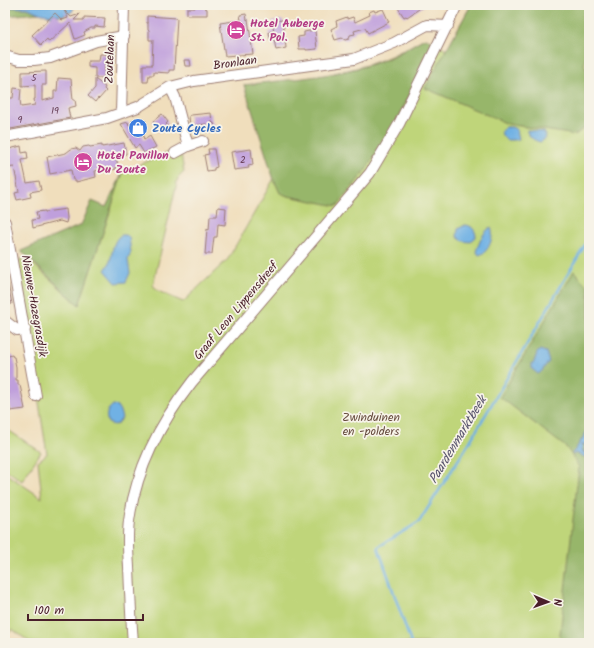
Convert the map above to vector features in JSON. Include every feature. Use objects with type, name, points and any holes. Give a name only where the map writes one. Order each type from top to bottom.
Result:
[{"type":"street","name":"Zoutelaan","points":[[121,113],[124,5]]},
{"type":"street","points":[[448,26],[457,5]]},
{"type":"street","name":"Bronlaan","points":[[5,137],[107,118],[138,107],[170,87],[194,81],[354,59],[384,48],[427,25],[448,26]]},
{"type":"street","name":"Graaf Leon Lippensdreef","points":[[133,643],[128,522],[138,483],[153,443],[175,404],[192,382],[370,173],[399,124],[448,26]]},
{"type":"street","points":[[5,56],[19,60],[34,60],[55,56],[96,41],[124,36]]},
{"type":"street","points":[[170,87],[175,97],[188,146]]},
{"type":"street","points":[[175,153],[188,146],[203,141]]},
{"type":"street","name":"Nieuwe-Hazegrasdijk","points":[[5,222],[36,396]]},
{"type":"street","points":[[5,321],[17,330],[25,329]]},
{"type":"green space","name":"Zwinduinen en -polders","points":[[471,5],[589,5],[589,643],[31,643],[12,629],[5,638],[5,473],[42,498],[38,461],[47,454],[17,262],[20,259],[31,262],[79,305],[123,172],[180,147],[184,172],[178,178],[153,285],[158,291],[183,302],[228,259],[334,73],[381,60],[423,39],[427,39],[447,49]]},
{"type":"green space","points":[[471,5],[589,5],[589,44],[584,65],[589,75],[589,125],[575,135],[508,124],[425,88]]},
{"type":"green space","points":[[5,7],[28,8],[39,13],[5,16]]},
{"type":"green space","points":[[423,39],[427,39],[435,43],[396,123],[365,171],[337,206],[280,193],[274,180],[244,85],[318,76],[354,69],[389,58]]},
{"type":"green space","points":[[123,172],[79,305],[21,251],[81,225],[92,201],[106,207]]},
{"type":"green space","points":[[574,271],[589,288],[589,643],[559,643],[579,467],[567,448],[500,397]]},
{"type":"green space","points":[[5,428],[41,452],[22,481],[5,469]]},
{"type":"water","points":[[5,5],[75,5],[72,12],[61,16],[55,13],[51,16],[28,8],[5,7]]},
{"type":"water","points":[[506,127],[512,127],[517,130],[519,139],[506,140],[501,131]]},
{"type":"water","points":[[527,130],[544,132],[546,135],[545,139],[540,142],[532,138]]},
{"type":"water","points":[[465,225],[472,227],[475,233],[476,237],[470,242],[463,241],[457,237],[458,229]]},
{"type":"water","points":[[491,227],[492,239],[486,251],[479,255],[476,251],[480,241],[485,232]]},
{"type":"water","points":[[121,235],[126,235],[129,237],[131,252],[128,260],[130,273],[126,282],[116,283],[105,270],[110,262],[114,243]]},
{"type":"water","points":[[540,350],[546,352],[549,362],[538,374],[532,369],[532,363]]},
{"type":"water","points":[[113,405],[118,408],[122,418],[118,424],[114,425],[108,423],[107,417],[109,409]]},
{"type":"water","points":[[589,428],[589,442],[587,445],[582,444],[583,446],[581,451],[584,451],[584,453],[589,455],[588,458],[575,453],[573,455],[572,453]]},
{"type":"building","points":[[195,5],[205,5],[207,15],[187,15],[187,8],[195,8]]},
{"type":"building","points":[[402,5],[425,5],[407,17],[404,17],[398,8]]},
{"type":"building","points":[[383,9],[389,22],[368,33],[365,28],[354,31],[355,34],[350,35],[349,39],[345,40],[342,38],[335,40],[331,29],[337,26],[336,21],[347,17],[347,19],[353,17],[355,22],[370,15],[369,12],[374,10],[375,12]]},
{"type":"building","points":[[64,10],[71,17],[80,14],[74,20],[84,20],[84,17],[105,18],[104,27],[95,26],[95,28],[91,28],[84,32],[85,35],[75,39],[70,23],[49,42],[47,39],[41,45],[32,35],[55,13],[62,20],[68,18]]},
{"type":"building","points":[[246,14],[253,54],[225,56],[220,23],[241,20],[240,15]]},
{"type":"building","points":[[147,16],[177,18],[174,70],[169,70],[169,73],[154,72],[154,75],[149,75],[148,82],[143,82],[143,65],[152,65],[153,40],[149,40]]},
{"type":"building","points":[[283,20],[286,48],[276,50],[274,39],[270,40],[269,32],[274,31],[272,21]]},
{"type":"building","points":[[314,30],[317,49],[299,49],[298,37],[304,36],[304,32]]},
{"type":"building","points":[[100,54],[107,54],[104,78],[95,78],[95,68],[88,67],[88,61],[99,61]]},
{"type":"building","points":[[184,60],[190,60],[191,66],[185,66]]},
{"type":"building","points":[[46,71],[46,85],[42,85],[42,101],[54,98],[54,91],[57,91],[58,78],[71,79],[73,100],[75,100],[76,106],[68,108],[70,118],[5,130],[5,98],[13,98],[14,88],[21,89],[21,107],[35,105],[35,85],[22,86],[22,72]]},
{"type":"building","points":[[95,79],[105,87],[104,89],[106,91],[95,102],[88,96],[95,88]]},
{"type":"building","points":[[211,113],[212,123],[214,123],[216,131],[207,132],[206,124],[190,126],[189,116]]},
{"type":"building","points":[[162,114],[168,122],[166,124],[168,126],[159,132],[153,121]]},
{"type":"building","points":[[128,122],[129,125],[140,122],[144,140],[150,136],[156,147],[144,153],[139,145],[135,148],[121,124]]},
{"type":"building","name":"Hotel Pavillon Du Zoute","points":[[124,143],[126,154],[116,156],[118,167],[116,167],[116,169],[95,171],[96,177],[76,182],[76,180],[73,180],[71,170],[50,174],[47,157],[66,153],[71,149],[76,148],[80,151],[83,147],[102,145],[102,147]]},
{"type":"building","points":[[21,146],[22,153],[27,152],[28,159],[22,160],[27,183],[39,181],[41,190],[30,192],[31,197],[17,200],[15,193],[19,192],[14,167],[5,168],[5,150]]},
{"type":"building","points":[[208,149],[214,149],[217,167],[214,168],[214,170],[207,171],[204,155],[209,154]]},
{"type":"building","points":[[251,149],[253,165],[248,166],[249,168],[234,170],[231,152]]},
{"type":"building","points":[[218,207],[226,208],[225,225],[218,224],[217,237],[214,237],[212,254],[205,254],[207,229],[209,230],[210,216],[217,216]]},
{"type":"building","points":[[66,209],[66,223],[60,221],[33,228],[32,220],[38,219],[36,212]]},
{"type":"building","points":[[5,284],[8,284],[12,304],[5,305]]},
{"type":"building","points":[[12,355],[14,357],[16,367],[16,380],[18,380],[18,385],[20,385],[25,409],[10,411],[8,392],[5,392],[5,357]]},
{"type":"waterway","name":"Paardenmarktbeek","points":[[411,643],[378,547],[419,522],[469,443],[589,238]]},
{"type":"place","name":"Hotel Auberge St. Pol.","points":[[236,30]]},
{"type":"place","name":"Zoute Cycles","points":[[138,128]]},
{"type":"place","name":"Hotel Pavillon Du Zoute","points":[[83,162]]}]
